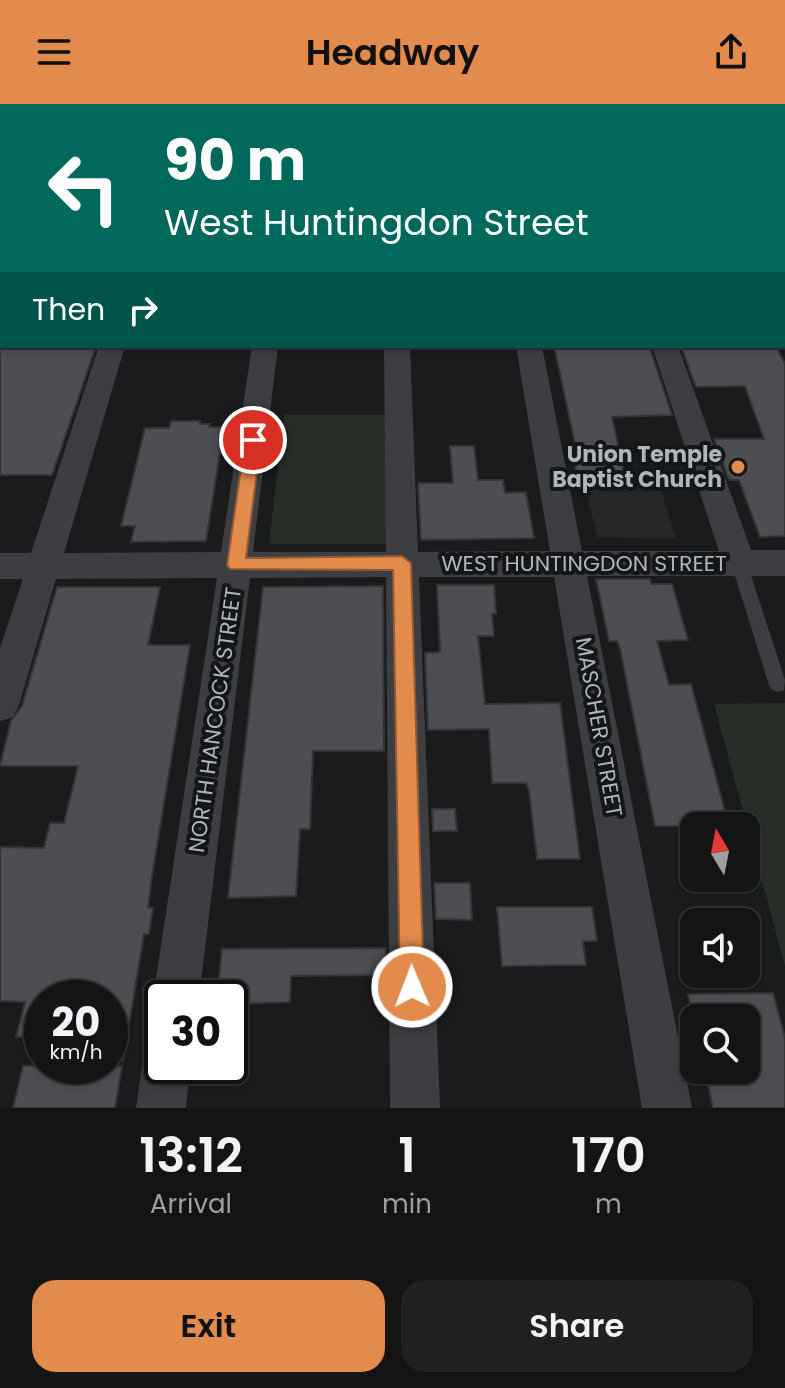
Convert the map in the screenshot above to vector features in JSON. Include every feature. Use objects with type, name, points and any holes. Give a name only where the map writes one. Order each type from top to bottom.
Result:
[{"type":"street","points":[[0,705],[111,348]]},
{"type":"street","name":"NORTH HANCOCK STREET","points":[[178,980],[265,348]]},
{"type":"street","points":[[397,348],[415,1108]]},
{"type":"street","name":"MASCHER STREET","points":[[529,348],[667,1108]]},
{"type":"street","points":[[666,348],[739,563]]},
{"type":"street","name":"WEST HUNTINGDON STREET","points":[[0,566],[785,563]]},
{"type":"street","points":[[161,1108],[164,1084]]},
{"type":"lane","points":[[739,563],[778,685]]},
{"type":"shaded area","points":[[284,415],[389,415],[388,544],[269,544]]},
{"type":"shaded area","points":[[659,483],[676,539],[597,537],[585,484]]},
{"type":"shaded area","points":[[785,703],[785,966],[760,874],[760,812],[743,812],[714,704]]},
{"type":"building","points":[[0,348],[95,348],[52,475],[0,475]]},
{"type":"building","points":[[554,348],[650,348],[672,415],[612,417],[626,483],[585,484],[583,472],[576,471],[572,448],[576,448]]},
{"type":"building","points":[[682,348],[777,348],[785,364],[785,536],[760,537],[739,480],[729,480],[714,439],[764,439],[745,386],[696,387]]},
{"type":"building","points":[[171,421],[200,421],[200,424],[210,424],[209,427],[224,427],[206,541],[131,542],[135,526],[121,526],[145,428],[169,428]]},
{"type":"building","points":[[450,446],[474,446],[478,480],[503,480],[505,493],[526,492],[534,538],[421,540],[418,483],[453,483]]},
{"type":"building","points":[[596,579],[650,579],[651,584],[672,584],[688,640],[657,641],[669,685],[691,684],[725,812],[680,812],[680,826],[655,826],[620,648],[617,641],[609,641]]},
{"type":"building","points":[[437,585],[494,585],[494,636],[478,636],[485,704],[560,703],[580,859],[537,859],[529,790],[526,783],[492,783],[489,729],[428,730],[425,653],[440,652]]},
{"type":"building","points":[[383,586],[384,751],[313,751],[310,829],[300,829],[296,896],[228,898],[263,587]]},
{"type":"building","points":[[57,587],[160,587],[148,645],[190,645],[152,876],[148,908],[153,908],[149,934],[144,934],[128,1031],[128,980],[24,980],[24,1002],[0,1001],[0,847],[44,848],[50,823],[64,823],[78,766],[0,766],[11,721],[22,706]]},
{"type":"building","points":[[432,809],[455,809],[457,831],[433,831]]},
{"type":"building","points":[[434,883],[470,883],[472,920],[436,919]]},
{"type":"building","points":[[497,907],[592,907],[597,941],[583,941],[586,965],[502,966]]},
{"type":"building","points":[[386,948],[386,975],[291,976],[290,1002],[248,1003],[248,980],[219,980],[222,949]]},
{"type":"building","points":[[773,993],[785,1038],[785,1108],[713,1108],[708,1084],[760,1084],[760,1004],[690,1004],[688,994]]},
{"type":"building","points":[[24,1006],[24,1037],[16,1037]]},
{"type":"building","points":[[23,1066],[24,1084],[119,1084],[115,1108],[13,1108]]},
{"type":"place","name":"Union Temple Baptist Church","points":[[738,467]]},
{"type":"route","points":[[253,440],[236,565],[402,563],[412,987]]}]
